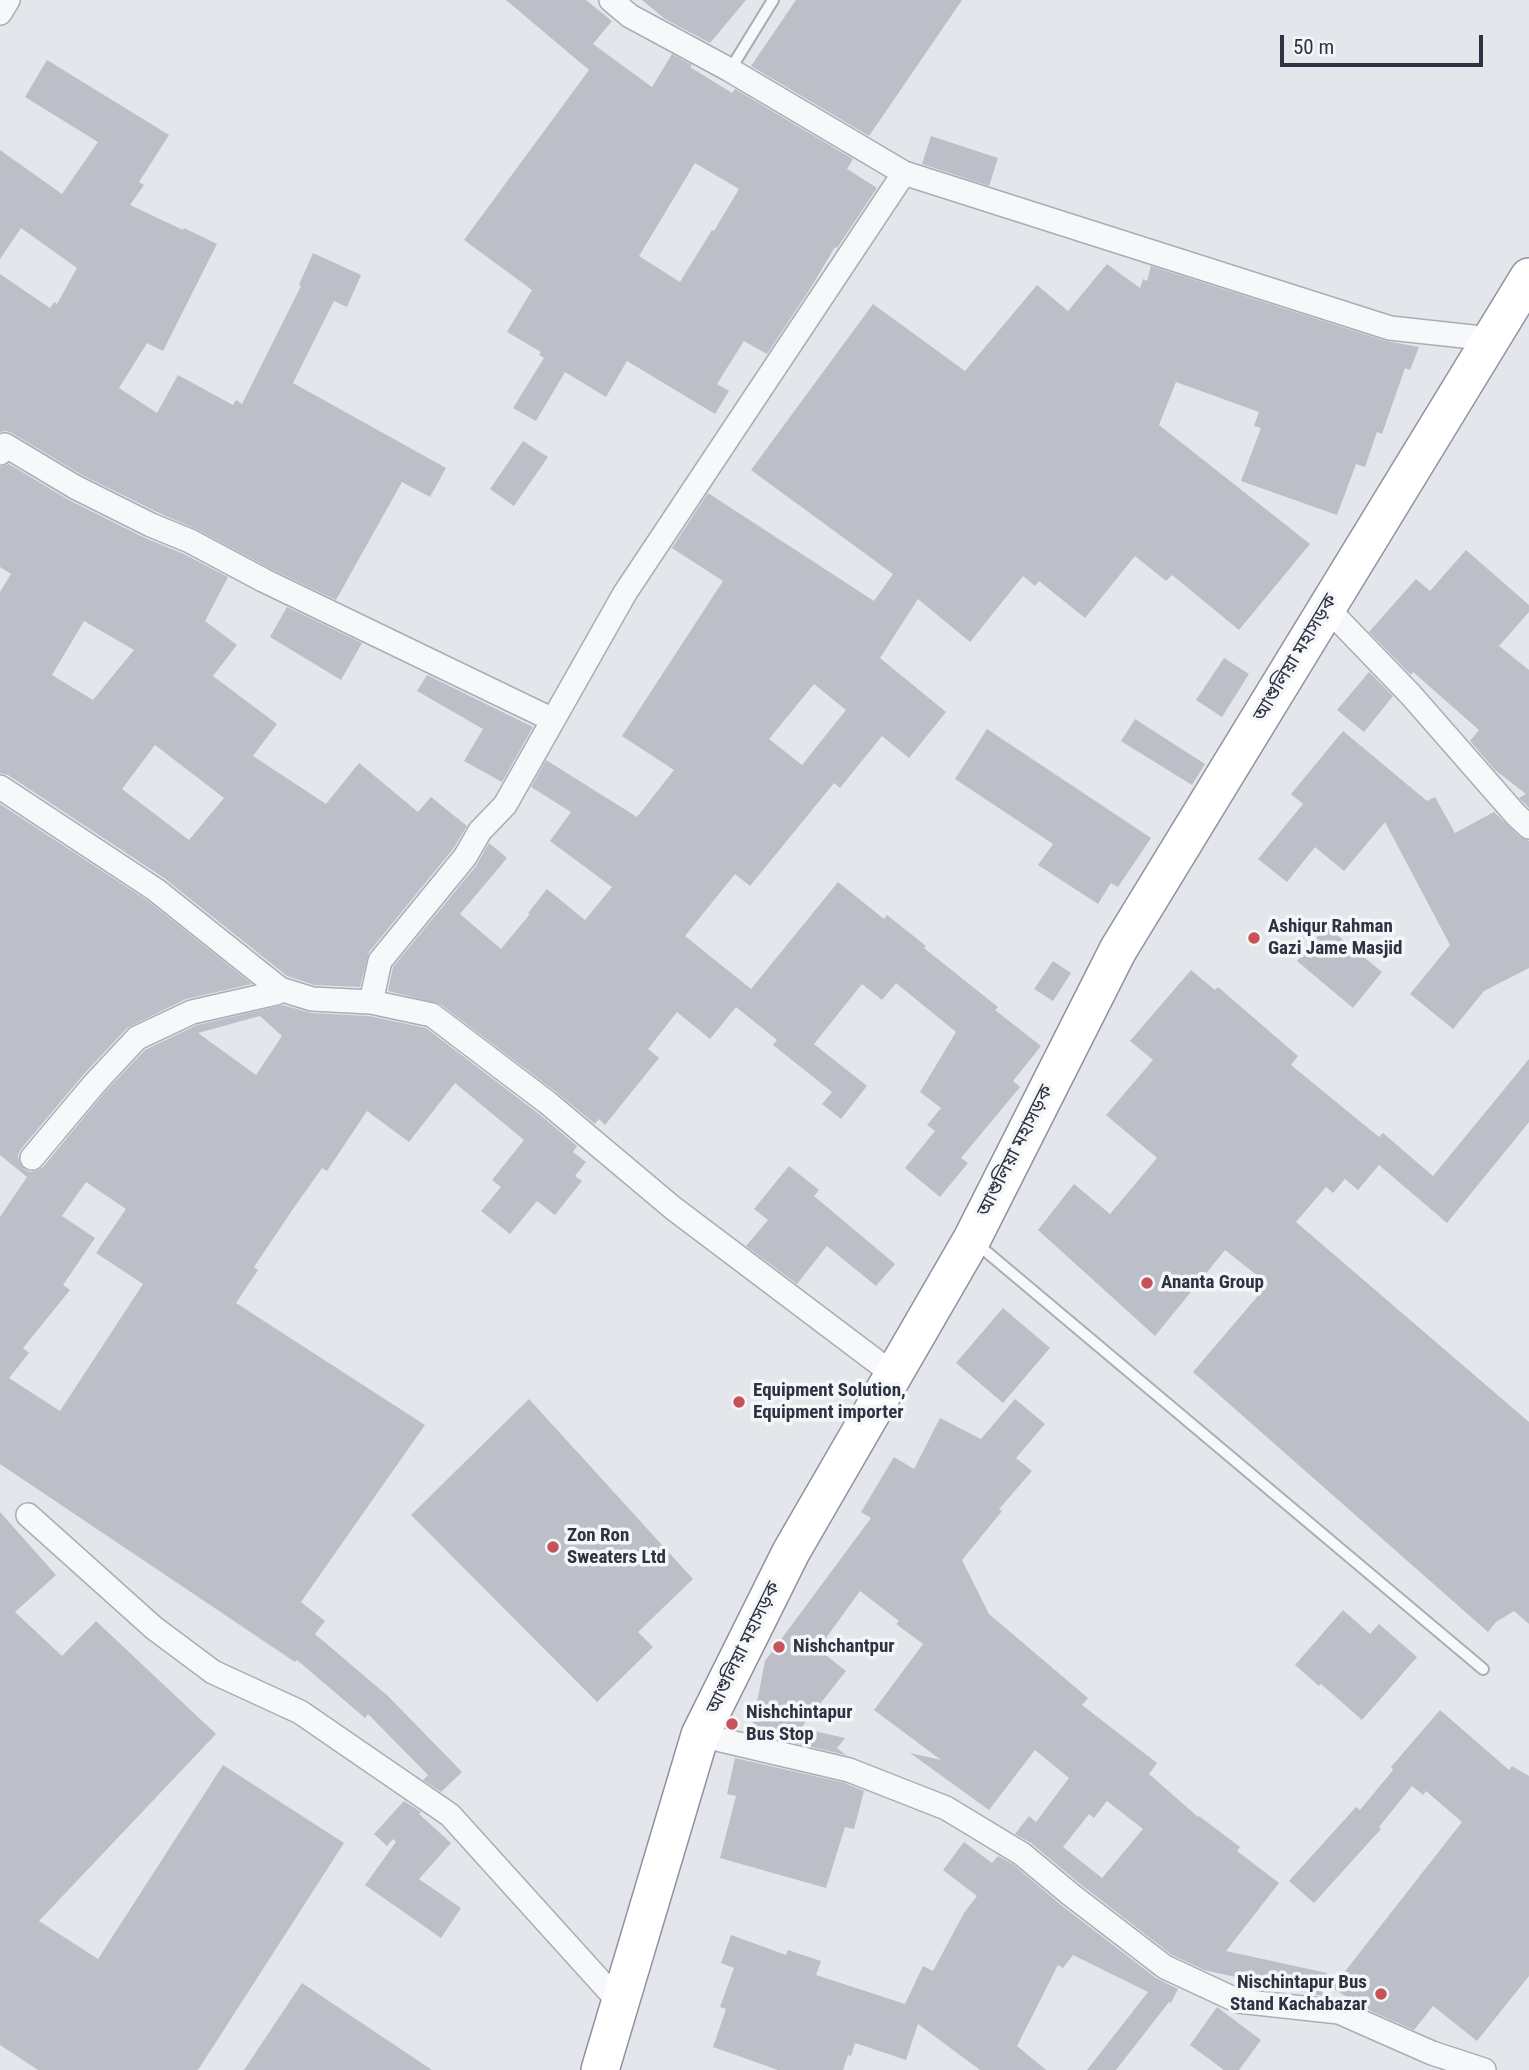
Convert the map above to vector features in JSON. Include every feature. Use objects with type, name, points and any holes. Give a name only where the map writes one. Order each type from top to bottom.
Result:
[{"type":"highway","name":"আশুলিয়া মহাসড়ক","points":[[600,2070],[700,1735],[791,1552],[972,1239],[1118,950],[1529,277]]},
{"type":"street","points":[[0,13],[8,0]]},
{"type":"street","points":[[611,0],[630,16],[730,69],[904,173],[1390,328],[1491,339]]},
{"type":"street","points":[[371,1002],[380,961],[465,857],[480,831],[505,806],[625,593],[904,173]]},
{"type":"street","points":[[0,453],[5,445],[75,487],[553,720]]},
{"type":"street","points":[[1327,608],[1412,695],[1529,827]]},
{"type":"street","points":[[0,788],[156,890],[280,989],[312,999],[371,1002],[432,1014],[548,1103],[673,1208],[893,1374]]},
{"type":"street","points":[[32,1158],[137,1038],[192,1012],[276,993],[280,989]]},
{"type":"street","points":[[28,1516],[154,1628],[213,1672],[300,1712],[450,1815],[620,2004]]},
{"type":"street","points":[[700,1735],[849,1770],[946,1808],[1022,1854],[1070,1895],[1165,1967],[1238,2001],[1339,2012],[1432,2053],[1449,2065],[1484,2070]]},
{"type":"lane","points":[[730,69],[773,0]]},
{"type":"lane","points":[[972,1239],[1483,1669]]},
{"type":"building","points":[[506,0],[586,0],[612,21],[593,44],[652,87],[672,54],[732,93],[735,89],[853,159],[847,169],[877,188],[837,248],[835,247],[767,354],[744,341],[717,384],[729,391],[715,414],[627,361],[606,397],[565,372],[536,421],[513,408],[544,358],[539,355],[541,352],[507,332],[532,290],[464,240],[589,70]],"holes":[[[695,163],[739,189],[680,282],[639,256]]]},
{"type":"building","points":[[642,0],[746,0],[710,43],[665,19]]},
{"type":"building","points":[[796,0],[962,0],[869,136],[751,66]]},
{"type":"building","points":[[47,60],[169,135],[139,182],[144,185],[130,205],[217,244],[163,351],[147,343],[119,388],[157,413],[178,375],[233,405],[236,400],[242,404],[301,286],[299,285],[313,253],[361,275],[347,307],[334,301],[293,383],[446,468],[430,497],[402,482],[336,600],[82,475],[12,433],[0,432],[0,274],[50,308],[54,302],[57,304],[77,268],[21,228],[0,259],[0,150],[62,194],[98,142],[25,97]]},
{"type":"building","points":[[931,136],[998,158],[989,186],[922,164]]},
{"type":"building","points":[[1107,264],[1140,288],[1143,279],[1147,281],[1151,266],[1386,341],[1419,347],[1410,370],[1405,368],[1382,434],[1377,432],[1365,467],[1356,464],[1337,515],[1241,481],[1261,428],[1254,426],[1259,412],[1176,382],[1159,425],[1310,544],[1239,630],[1172,575],[1166,581],[1135,556],[1085,618],[1039,581],[1035,586],[1023,576],[970,642],[918,599],[880,658],[946,712],[909,758],[882,736],[840,788],[834,783],[750,886],[735,874],[685,936],[751,989],[838,882],[884,919],[887,915],[926,946],[924,948],[998,1007],[995,1010],[1041,1046],[1013,1081],[1020,1087],[961,1158],[968,1163],[940,1197],[905,1168],[935,1131],[927,1125],[941,1108],[920,1092],[956,1032],[896,983],[882,1000],[862,984],[814,1044],[867,1086],[841,1119],[822,1104],[832,1092],[773,1045],[777,1040],[736,1007],[710,1039],[677,1012],[648,1049],[659,1058],[605,1125],[599,1119],[595,1124],[440,1004],[388,991],[393,967],[476,866],[489,843],[507,858],[460,914],[501,949],[547,889],[585,920],[612,887],[550,841],[571,812],[531,787],[546,760],[637,817],[674,770],[622,736],[723,581],[672,548],[708,493],[874,601],[893,574],[751,470],[873,304],[965,371],[1037,285],[1068,311]],"holes":[[[814,684],[846,710],[802,765],[769,739]]]},
{"type":"building","points":[[523,441],[548,457],[514,506],[490,489]]},
{"type":"building","points":[[9,464],[69,500],[228,577],[205,621],[237,645],[213,676],[277,724],[253,756],[326,804],[359,763],[418,812],[431,797],[467,826],[453,849],[369,952],[360,987],[314,985],[287,976],[164,878],[8,775],[0,773],[0,592],[11,574],[0,567],[0,467]],"holes":[[[84,621],[134,650],[93,700],[52,675]],[[155,745],[224,798],[189,840],[122,789]]]},
{"type":"building","points":[[1466,550],[1529,605],[1529,612],[1499,646],[1529,670],[1529,808],[1519,798],[1526,794],[1495,770],[1470,741],[1479,730],[1413,672],[1411,675],[1369,632],[1416,579],[1430,591]]},
{"type":"building","points":[[287,607],[362,643],[341,680],[270,637]]},
{"type":"building","points":[[1224,658],[1249,674],[1222,717],[1196,700]]},
{"type":"building","points":[[1369,672],[1393,696],[1364,732],[1337,710]]},
{"type":"building","points":[[427,675],[533,727],[502,782],[464,761],[483,729],[417,691]]},
{"type":"building","points":[[1135,719],[1205,764],[1192,785],[1121,741]]},
{"type":"building","points":[[987,729],[1151,838],[1118,887],[1111,883],[1098,904],[1038,865],[1053,844],[955,779]]},
{"type":"building","points":[[1343,731],[1427,801],[1435,797],[1455,833],[1494,812],[1520,837],[1529,841],[1529,968],[1484,991],[1453,1029],[1410,994],[1450,945],[1385,822],[1344,871],[1315,847],[1287,882],[1258,859],[1303,804],[1291,794]]},
{"type":"building","points":[[0,804],[148,901],[252,984],[186,999],[127,1028],[21,1149],[19,1162],[24,1169],[30,1172],[43,1167],[105,1092],[145,1050],[197,1025],[283,1005],[311,1013],[369,1016],[426,1028],[577,1146],[573,1152],[586,1162],[575,1176],[582,1181],[555,1215],[537,1201],[510,1234],[481,1211],[501,1187],[492,1180],[524,1140],[455,1083],[409,1142],[367,1111],[327,1171],[322,1168],[293,1209],[254,1267],[258,1270],[236,1303],[425,1425],[301,1602],[325,1621],[315,1634],[388,1696],[462,1772],[441,1792],[423,1780],[428,1775],[368,1714],[365,1718],[297,1660],[295,1662],[0,1464],[0,1217],[27,1177],[0,1155]],"holes":[[[260,1016],[282,1036],[256,1075],[198,1033]],[[86,1182],[126,1209],[96,1253],[143,1284],[60,1411],[9,1378],[29,1353],[23,1348],[70,1290],[63,1285],[95,1238],[62,1216]]]},
{"type":"building","points":[[1326,926],[1382,972],[1353,1008],[1297,961]]},
{"type":"building","points":[[1053,961],[1071,973],[1053,1001],[1034,989]]},
{"type":"building","points":[[1191,970],[1215,990],[1218,987],[1298,1056],[1291,1065],[1379,1137],[1383,1133],[1433,1176],[1529,1059],[1529,1122],[1447,1223],[1379,1165],[1358,1190],[1345,1179],[1333,1193],[1326,1187],[1296,1222],[1529,1422],[1529,1624],[1514,1611],[1496,1622],[1488,1632],[1193,1372],[1268,1284],[1225,1250],[1155,1336],[1038,1230],[1074,1184],[1110,1214],[1157,1158],[1106,1115],[1153,1060],[1130,1041]]},
{"type":"building","points":[[789,1166],[819,1190],[814,1196],[895,1264],[876,1286],[827,1246],[797,1284],[746,1246],[768,1220],[754,1209]]},
{"type":"building","points":[[1003,1308],[1050,1348],[1003,1403],[956,1363]]},
{"type":"building","name":"Zon Ron Sweaters Ltd","points":[[529,1399],[693,1579],[638,1632],[653,1647],[597,1702],[411,1515]]},
{"type":"building","points":[[1015,1399],[1045,1424],[1016,1458],[1032,1471],[999,1509],[1002,1511],[962,1560],[989,1614],[1088,1698],[1082,1705],[1157,1763],[1149,1774],[1198,1817],[1240,1847],[1237,1851],[1279,1883],[1226,1951],[1327,1973],[1322,1996],[1204,1970],[1172,1955],[1031,1843],[1015,1834],[1029,1816],[1036,1822],[1069,1778],[1035,1750],[989,1810],[910,1753],[941,1760],[874,1710],[923,1644],[896,1624],[899,1621],[860,1591],[818,1649],[846,1671],[801,1728],[845,1738],[837,1748],[846,1755],[751,1733],[765,1661],[871,1518],[861,1512],[894,1457],[914,1469],[940,1418],[981,1439]],"holes":[[[1107,1801],[1143,1829],[1102,1878],[1063,1847],[1089,1814],[1094,1818]]]},
{"type":"building","points":[[0,1512],[56,1575],[15,1612],[62,1656],[96,1621],[216,1734],[39,1921],[98,1959],[223,1765],[344,1843],[198,2070],[38,2070],[0,2045]]},
{"type":"building","points":[[1343,1610],[1370,1634],[1379,1624],[1417,1657],[1362,1720],[1295,1665]]},
{"type":"building","points":[[1440,1710],[1509,1770],[1512,1766],[1529,1776],[1529,1976],[1477,2041],[1433,2006],[1414,2030],[1373,2012],[1332,1988],[1462,1822],[1426,1791],[1423,1795],[1412,1786],[1379,1827],[1381,1829],[1314,1903],[1289,1881],[1356,1807],[1360,1810],[1393,1770],[1391,1767]]},
{"type":"building","points":[[735,1758],[845,1783],[864,1791],[854,1829],[845,1827],[826,1888],[720,1858],[736,1796],[727,1794]]},
{"type":"building","points":[[404,1801],[421,1812],[419,1814],[451,1843],[419,1879],[461,1908],[441,1938],[365,1885],[396,1842],[393,1839],[387,1846],[374,1834]]},
{"type":"building","points":[[964,1842],[992,1863],[998,1856],[1014,1865],[1156,1978],[1178,1989],[1171,2003],[1169,2002],[1116,2070],[1087,2070],[1148,1992],[1073,1955],[1063,1968],[1058,1965],[1017,2046],[1046,2070],[980,2070],[918,2024],[906,2060],[855,2043],[843,2070],[778,2070],[713,2047],[726,2009],[720,2007],[734,1968],[721,1963],[731,1935],[786,1955],[788,1950],[821,1961],[816,1975],[905,2004],[923,1966],[933,1971],[964,1913],[977,1896],[943,1870]]},
{"type":"building","points":[[302,1983],[432,2070],[244,2070]]},
{"type":"building","points":[[1217,2007],[1261,2040],[1239,2070],[1224,2070],[1190,2045]]},
{"type":"place","name":"Ashiqur Rahman Gazi Jame Masjid","points":[[1254,938]]},
{"type":"place","name":"Ananta Group","points":[[1147,1283]]},
{"type":"place","name":"Equipment Solution, Equipment importer","points":[[739,1402]]},
{"type":"place","name":"Zon Ron Sweaters Ltd","points":[[553,1547]]},
{"type":"place","name":"Nishchantpur","points":[[779,1647]]},
{"type":"place","name":"Nishchintapur Bus Stop","points":[[732,1724]]},
{"type":"place","name":"Nischintapur Bus Stand Kachabazar","points":[[1381,1994]]}]
